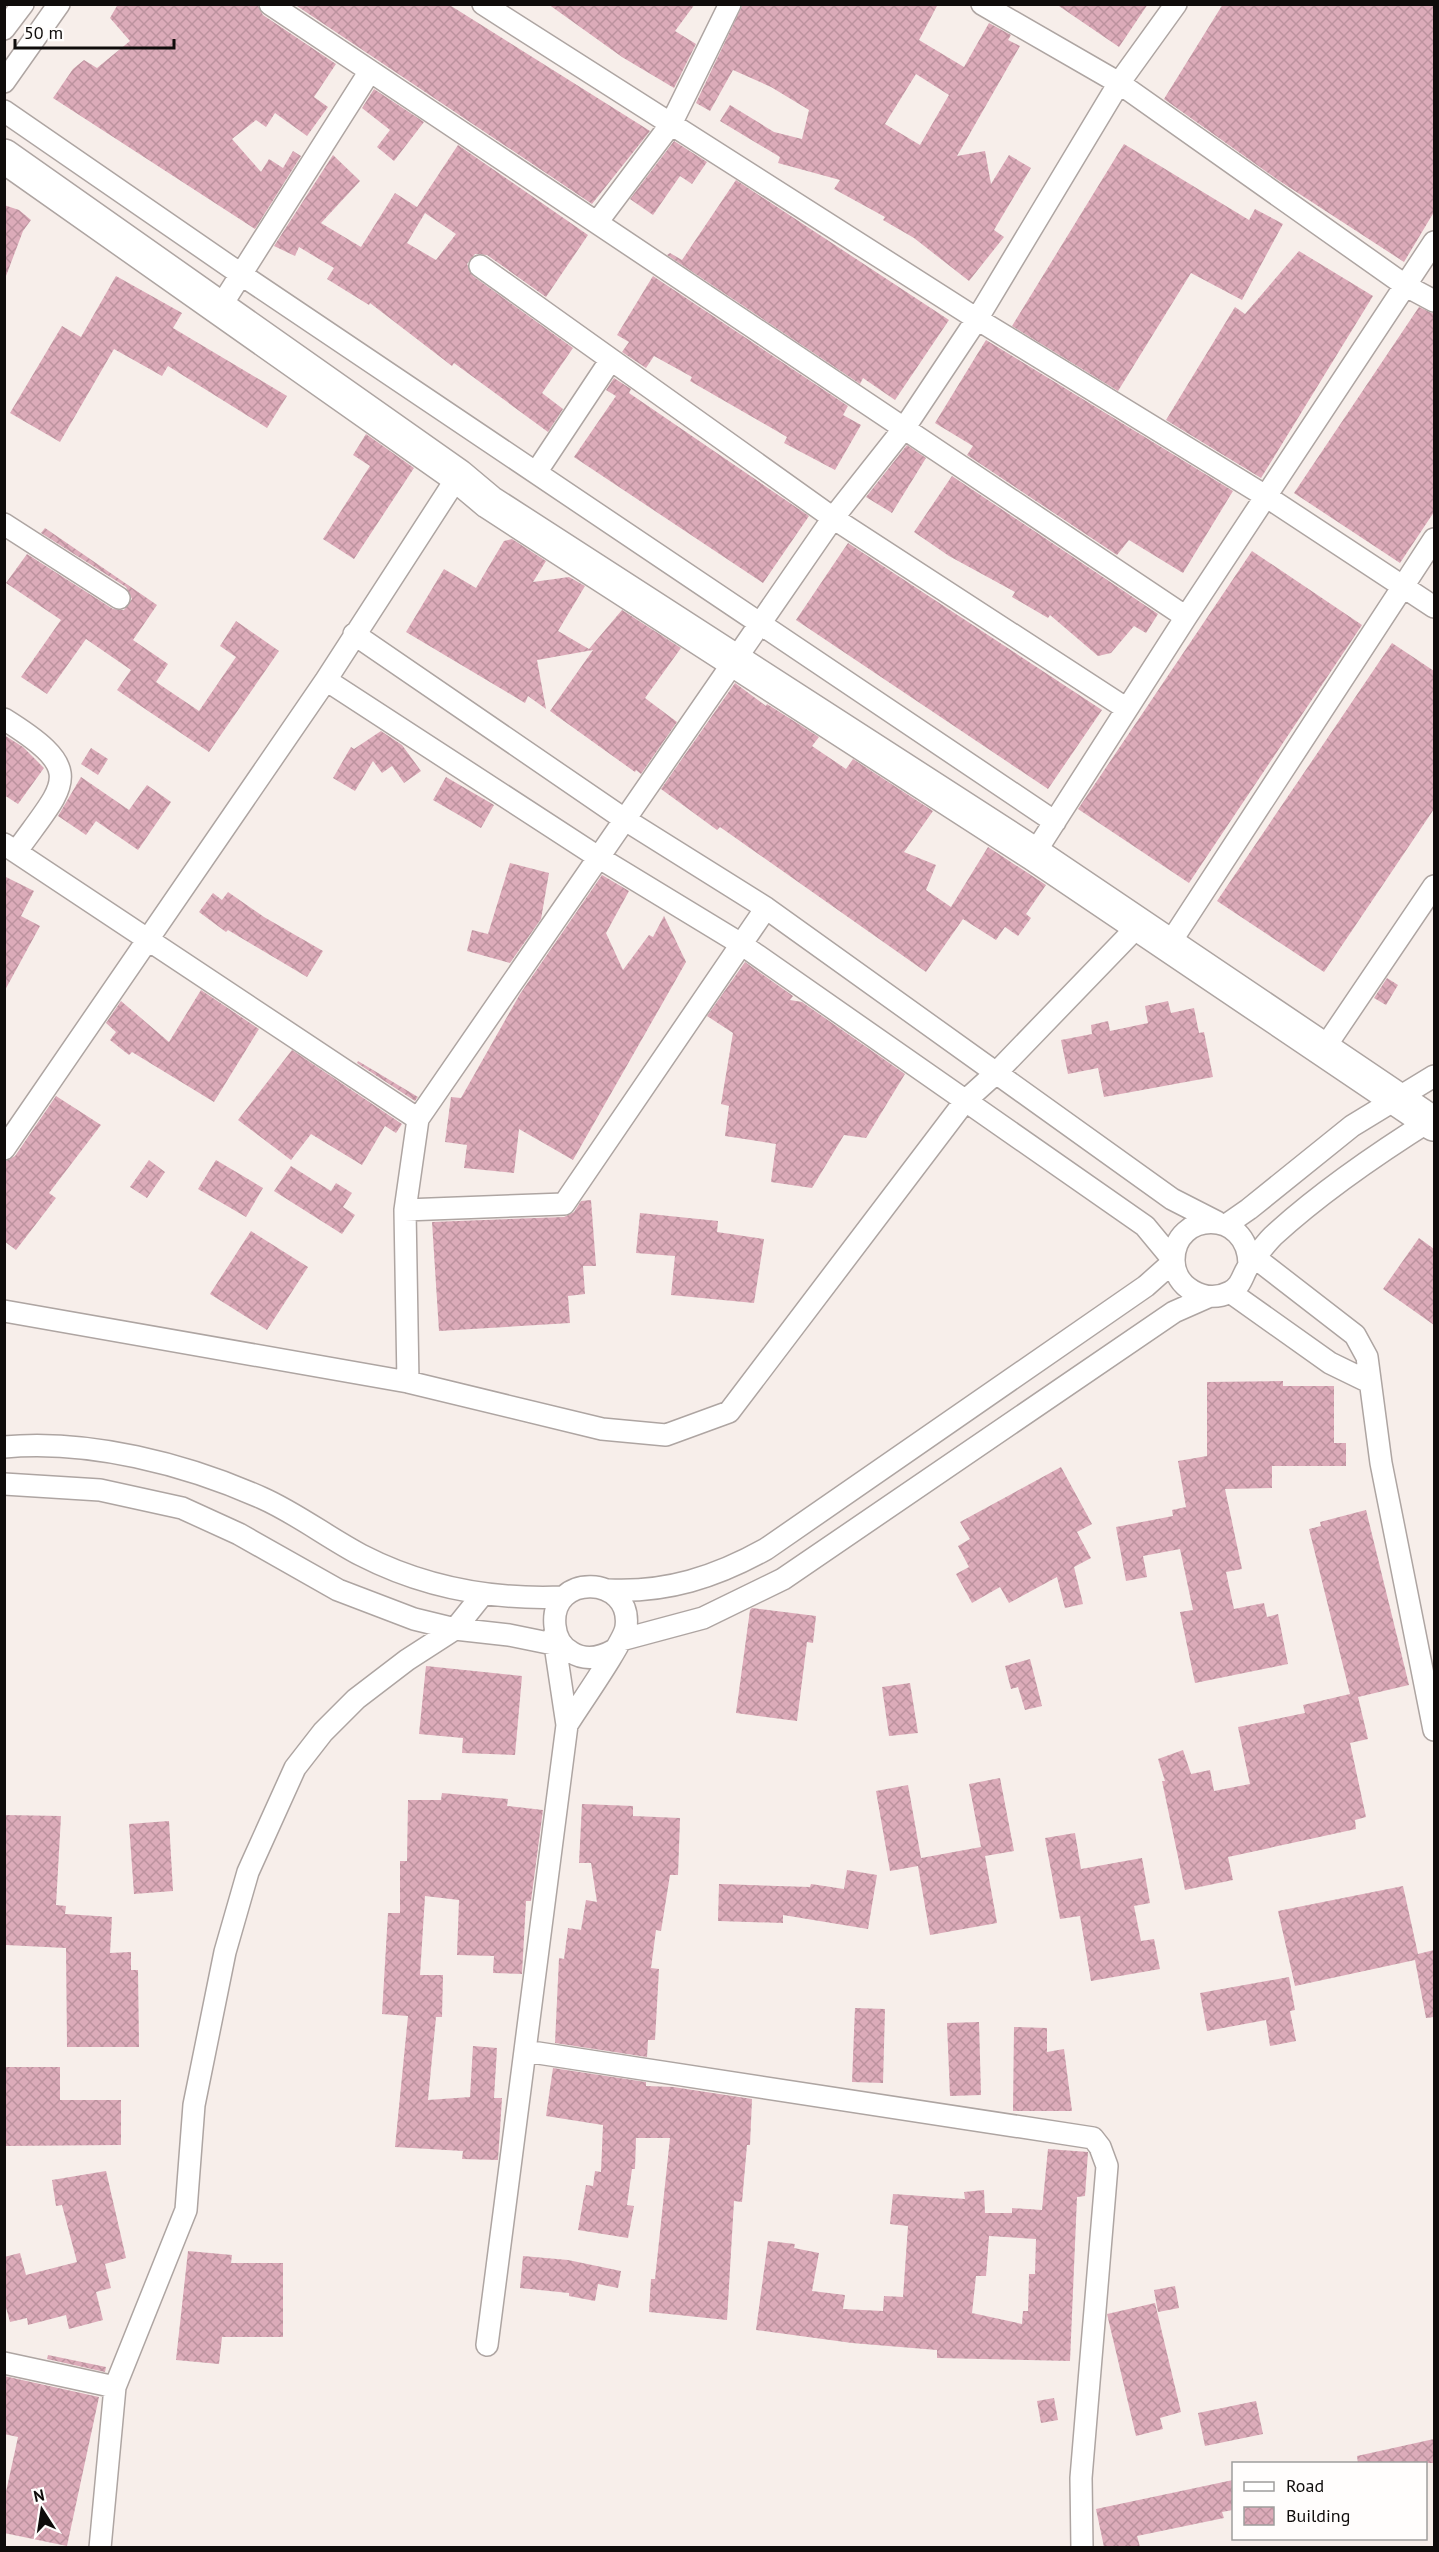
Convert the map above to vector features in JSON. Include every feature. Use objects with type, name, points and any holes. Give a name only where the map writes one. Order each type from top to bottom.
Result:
[{"type":"main road","points":[[4,156],[458,476],[489,501],[1034,854],[1433,1123]]},
{"type":"street","points":[[4,29],[23,4]]},
{"type":"street","points":[[4,82],[59,4]]},
{"type":"street","points":[[270,4],[1186,616]]},
{"type":"street","points":[[483,4],[977,319],[1267,497],[1434,607]]},
{"type":"street","points":[[598,221],[671,124],[730,4]]},
{"type":"street","points":[[982,4],[1119,83],[1407,286],[1434,301]]},
{"type":"street","points":[[408,1382],[405,1210],[418,1119],[759,622],[833,518],[905,427],[977,319],[1119,83],[1176,4]]},
{"type":"street","points":[[219,309],[370,71]]},
{"type":"street","points":[[4,111],[242,275],[537,471],[1055,822]]},
{"type":"street","points":[[1034,854],[1186,616],[1407,286],[1434,242]]},
{"type":"street","points":[[480,266],[833,518],[1127,709]]},
{"type":"street","points":[[537,471],[610,361]]},
{"type":"street","points":[[4,1149],[326,680],[458,476]]},
{"type":"street","points":[[4,524],[119,598]]},
{"type":"street","points":[[1168,946],[1434,539]]},
{"type":"street","points":[[354,634],[624,819],[766,908],[1172,1199],[1221,1223],[1244,1241],[1251,1259],[1355,1335],[1367,1357],[1381,1463],[1434,1730]]},
{"type":"street","points":[[326,680],[598,857],[741,944],[1145,1226],[1174,1261]]},
{"type":"street","points":[[4,719],[35,738],[52,753],[61,770],[60,790],[10,848],[418,1119]]},
{"type":"street","points":[[1323,1050],[1434,886]]},
{"type":"street","points":[[405,1210],[564,1204],[766,908]]},
{"type":"street","points":[[4,1311],[408,1382],[602,1429],[666,1435],[729,1412],[965,1101],[996,1073],[1139,925]]},
{"type":"street","points":[[1208,1297],[1195,1293],[1184,1285],[1177,1274],[1174,1261],[1176,1248],[1182,1236],[1192,1227],[1221,1223],[1250,1209],[1352,1126],[1434,1076]]},
{"type":"street","points":[[4,1484],[21,1483],[100,1490],[182,1508],[239,1534],[338,1590],[414,1619],[455,1629],[558,1641],[582,1657],[594,1658],[618,1645],[703,1618],[783,1579],[1174,1312],[1208,1297],[1230,1292],[1246,1276],[1251,1259],[1272,1237],[1375,1154],[1433,1123]]},
{"type":"street","points":[[4,1447],[107,1451],[197,1472],[263,1498],[361,1555],[402,1573],[451,1590],[522,1599],[563,1597],[584,1586],[608,1590],[663,1589],[733,1567],[766,1549],[1146,1286],[1174,1261]]},
{"type":"street","points":[[1230,1292],[1329,1363],[1369,1382]]},
{"type":"street","points":[[567,1725],[618,1645],[627,1618],[623,1607],[608,1590]]},
{"type":"street","points":[[100,2547],[115,2387],[186,2210],[194,2105],[225,1952],[252,1862],[295,1768],[322,1732],[356,1699],[407,1660],[455,1629],[483,1594]]},
{"type":"street","points":[[487,2345],[567,1725],[558,1641],[557,1608],[563,1597]]},
{"type":"street","points":[[525,2051],[1093,2138],[1100,2147],[1107,2166],[1081,2478],[1082,2547]]},
{"type":"street","points":[[4,2363],[115,2387]]},
{"type":"building","points":[[118,4],[257,4],[263,15],[336,64],[314,97],[328,107],[307,136],[275,113],[266,127],[256,120],[232,139],[261,172],[269,159],[283,168],[293,151],[301,156],[255,229],[53,98],[73,69],[84,60],[97,68],[130,41],[110,18]]},
{"type":"building","points":[[294,4],[448,4],[650,131],[592,204]]},
{"type":"building","points":[[548,4],[695,4],[675,31],[696,44],[674,88],[622,57]]},
{"type":"building","points":[[743,4],[938,4],[919,40],[964,67],[989,23],[1011,35],[1008,40],[1020,46],[957,156],[985,151],[991,184],[1009,155],[1031,168],[994,230],[1004,237],[969,281],[914,238],[883,220],[885,217],[834,189],[840,180],[778,163],[780,157],[720,121],[730,105],[774,132],[802,139],[809,110],[771,87],[733,70],[710,111],[696,103]],"holes":[[[916,74],[949,95],[920,145],[885,124]]]},
{"type":"building","points":[[1056,4],[1148,4],[1119,47]]},
{"type":"building","points":[[1223,4],[1434,4],[1434,212],[1404,262],[1278,180],[1164,99]]},
{"type":"building","points":[[374,89],[424,122],[394,161],[377,147],[390,130],[362,108]]},
{"type":"building","points":[[674,141],[707,162],[692,184],[680,176],[653,215],[630,199]]},
{"type":"building","points":[[1124,144],[1249,220],[1255,209],[1283,224],[1242,300],[1191,273],[1118,391],[1012,326]]},
{"type":"building","points":[[458,145],[588,235],[546,297],[487,255],[475,254],[467,264],[473,276],[573,348],[542,393],[563,409],[548,432],[454,363],[452,366],[370,303],[369,305],[327,279],[334,268],[299,247],[295,256],[274,246],[333,155],[360,181],[321,223],[361,247],[395,193],[417,207]],"holes":[[[425,213],[456,234],[436,260],[407,243]]]},
{"type":"building","points":[[736,180],[949,320],[895,400],[863,378],[860,384],[667,255],[670,253],[682,260]]},
{"type":"building","points":[[4,205],[19,210],[31,220],[23,231],[6,276]]},
{"type":"building","points":[[1299,251],[1373,296],[1261,478],[1166,420],[1235,307],[1245,314]]},
{"type":"building","points":[[116,276],[182,313],[173,328],[287,396],[267,428],[168,366],[162,376],[114,349],[60,442],[10,413],[62,326],[81,337]]},
{"type":"building","points":[[653,276],[848,406],[843,415],[861,425],[835,470],[784,443],[787,437],[690,381],[692,377],[654,356],[646,368],[622,352],[629,342],[617,335]]},
{"type":"building","points":[[1419,307],[1434,314],[1434,512],[1400,563],[1294,493]]},
{"type":"building","points":[[986,340],[1233,491],[1183,573],[1129,540],[1117,555],[967,455],[973,446],[935,423]]},
{"type":"building","points":[[614,378],[631,389],[629,393],[809,516],[763,583],[574,457],[616,396],[606,390]]},
{"type":"building","points":[[366,434],[414,468],[354,559],[323,539],[370,466],[353,455]]},
{"type":"building","points":[[907,445],[926,458],[892,513],[866,497]]},
{"type":"building","points":[[952,476],[1158,614],[1146,633],[1134,626],[1111,653],[1098,656],[1050,615],[1048,618],[1012,597],[1015,592],[949,556],[914,532]]},
{"type":"building","points":[[45,528],[157,605],[133,640],[168,664],[156,682],[199,711],[236,657],[220,646],[236,621],[279,651],[209,752],[117,690],[131,670],[86,639],[47,694],[21,677],[61,620],[6,583],[27,554],[113,609],[124,610],[132,599],[126,587],[41,533]]},
{"type":"building","points":[[512,539],[546,561],[533,582],[569,577],[585,586],[558,631],[589,649],[622,610],[681,648],[645,698],[677,722],[641,774],[550,711],[593,650],[537,660],[546,709],[528,696],[525,703],[406,632],[444,569],[476,588],[504,541]]},
{"type":"building","points":[[848,543],[1102,710],[1048,789],[796,620]]},
{"type":"building","points":[[1252,551],[1362,625],[1189,883],[1078,809]]},
{"type":"building","points":[[1392,643],[1434,671],[1434,809],[1324,972],[1217,901]]},
{"type":"building","points":[[735,683],[766,706],[767,704],[819,737],[812,746],[846,769],[853,759],[933,811],[904,852],[936,865],[926,890],[951,907],[988,847],[1046,885],[1026,914],[1031,918],[1018,936],[1005,927],[996,940],[963,919],[926,972],[720,827],[717,830],[661,789]]},
{"type":"building","points":[[381,731],[402,745],[421,771],[404,783],[392,766],[382,773],[373,761],[355,791],[333,778],[351,747],[354,749]]},
{"type":"building","points":[[4,735],[23,747],[44,768],[18,804],[4,795]]},
{"type":"building","points":[[91,748],[108,759],[98,775],[81,764]]},
{"type":"building","points":[[81,777],[129,810],[147,785],[171,802],[138,850],[96,821],[86,835],[58,816]]},
{"type":"building","points":[[446,777],[494,805],[481,828],[433,800]]},
{"type":"building","points":[[510,863],[549,873],[541,919],[510,963],[467,951],[472,930],[488,934]]},
{"type":"building","points":[[602,875],[629,891],[606,933],[623,970],[649,935],[653,937],[664,916],[686,962],[573,1160],[519,1129],[514,1173],[464,1168],[467,1145],[445,1142],[451,1097],[461,1098],[520,994]]},
{"type":"building","points":[[4,876],[34,891],[21,916],[40,926],[4,992]]},
{"type":"building","points":[[228,892],[264,917],[323,951],[307,977],[228,930],[226,932],[199,912],[213,893],[222,900]]},
{"type":"building","points":[[745,962],[793,996],[790,1000],[802,1002],[905,1074],[866,1138],[844,1135],[812,1188],[771,1182],[776,1144],[725,1136],[729,1106],[721,1104],[733,1033],[707,1016]]},
{"type":"building","points":[[1387,978],[1398,985],[1386,1005],[1374,998]]},
{"type":"building","points":[[201,990],[259,1029],[214,1102],[132,1052],[129,1055],[110,1040],[116,1032],[106,1023],[121,1001],[169,1042]]},
{"type":"building","points":[[1168,1001],[1171,1013],[1194,1008],[1199,1033],[1204,1032],[1213,1077],[1104,1097],[1098,1068],[1068,1074],[1061,1040],[1092,1034],[1091,1025],[1108,1021],[1110,1031],[1148,1023],[1145,1006]]},
{"type":"building","points":[[292,1050],[402,1124],[396,1133],[385,1126],[362,1165],[311,1134],[291,1160],[238,1120]]},
{"type":"building","points":[[358,1061],[418,1097],[415,1101],[357,1063]]},
{"type":"building","points":[[56,1096],[101,1125],[49,1193],[56,1198],[16,1250],[4,1241],[4,1162],[15,1156]]},
{"type":"building","points":[[149,1160],[165,1172],[147,1198],[130,1187]]},
{"type":"building","points":[[216,1160],[263,1188],[246,1217],[198,1189]]},
{"type":"building","points":[[291,1166],[331,1191],[336,1183],[352,1193],[343,1207],[355,1215],[342,1234],[274,1191]]},
{"type":"building","points":[[591,1200],[596,1266],[583,1266],[585,1294],[568,1296],[570,1323],[439,1331],[432,1222],[564,1217],[574,1212],[581,1201]]},
{"type":"building","points":[[640,1213],[718,1221],[717,1232],[764,1239],[754,1303],[671,1295],[675,1256],[636,1253]]},
{"type":"building","points":[[251,1231],[308,1267],[267,1330],[210,1294]]},
{"type":"building","points":[[1419,1238],[1434,1249],[1434,1325],[1383,1289]]},
{"type":"building","points":[[1283,1381],[1283,1386],[1334,1386],[1334,1443],[1346,1443],[1346,1466],[1272,1466],[1272,1488],[1225,1489],[1242,1569],[1226,1572],[1234,1609],[1264,1603],[1267,1617],[1278,1614],[1288,1664],[1195,1683],[1180,1612],[1193,1610],[1180,1549],[1143,1556],[1147,1577],[1126,1581],[1116,1527],[1173,1516],[1172,1510],[1186,1507],[1178,1461],[1207,1456],[1207,1382]]},
{"type":"building","points":[[1061,1467],[1092,1524],[1077,1532],[1091,1558],[1074,1567],[1083,1604],[1065,1608],[1057,1577],[1009,1603],[1000,1587],[972,1603],[956,1574],[969,1567],[958,1546],[970,1539],[960,1522]]},
{"type":"building","points":[[1366,1510],[1409,1685],[1358,1697],[1368,1739],[1350,1743],[1366,1817],[1355,1820],[1356,1829],[1228,1857],[1233,1880],[1185,1890],[1162,1781],[1165,1781],[1158,1759],[1183,1750],[1191,1774],[1210,1770],[1214,1791],[1250,1784],[1238,1727],[1305,1713],[1303,1705],[1350,1694],[1309,1529],[1321,1526],[1320,1522]]},
{"type":"building","points":[[752,1608],[816,1616],[813,1643],[807,1642],[797,1721],[736,1713]]},
{"type":"building","points":[[1030,1659],[1042,1706],[1025,1710],[1018,1687],[1011,1689],[1005,1666]]},
{"type":"building","points":[[426,1666],[522,1676],[515,1755],[462,1753],[463,1738],[419,1734]]},
{"type":"building","points":[[910,1683],[918,1733],[889,1736],[882,1687]]},
{"type":"building","points":[[1000,1778],[1014,1851],[985,1856],[997,1923],[930,1935],[918,1866],[890,1871],[876,1791],[908,1785],[921,1858],[981,1847],[969,1784]]},
{"type":"building","points":[[442,1793],[508,1799],[507,1806],[543,1810],[531,1901],[526,1901],[522,1974],[493,1973],[494,1956],[457,1955],[459,1900],[425,1896],[420,1975],[443,1975],[442,2017],[436,2017],[428,2100],[470,2097],[473,2046],[497,2048],[494,2098],[502,2098],[498,2160],[462,2159],[463,2151],[395,2147],[408,2016],[382,2014],[388,1913],[400,1913],[400,1861],[407,1861],[408,1800],[441,1800]]},
{"type":"building","points":[[582,1804],[633,1806],[633,1816],[680,1818],[678,1875],[670,1875],[661,1931],[656,1930],[651,1968],[659,1969],[655,2040],[648,2040],[647,2057],[555,2043],[559,1958],[564,1959],[568,1928],[581,1930],[586,1900],[597,1902],[591,1863],[579,1863]]},
{"type":"building","points":[[4,1815],[61,1816],[56,1905],[66,1906],[65,1914],[112,1917],[110,1953],[131,1952],[131,1970],[138,1970],[139,2047],[67,2047],[66,1948],[6,1945]]},
{"type":"building","points":[[169,1821],[173,1891],[134,1894],[129,1824]]},
{"type":"building","points":[[1075,1833],[1081,1869],[1142,1858],[1150,1903],[1134,1906],[1141,1941],[1154,1939],[1160,1969],[1091,1981],[1080,1916],[1060,1919],[1045,1838]]},
{"type":"building","points":[[847,1870],[877,1875],[868,1929],[783,1915],[783,1923],[718,1921],[719,1884],[810,1887],[811,1884],[844,1889]]},
{"type":"building","points":[[1403,1886],[1418,1954],[1434,1950],[1434,2017],[1426,2018],[1415,1960],[1295,1986],[1278,1911]]},
{"type":"building","points":[[1289,1977],[1295,2010],[1290,2011],[1296,2041],[1270,2046],[1266,2020],[1207,2031],[1200,1993]]},
{"type":"building","points":[[855,2008],[885,2009],[883,2083],[852,2082]]},
{"type":"building","points":[[979,2022],[981,2095],[950,2096],[947,2023]]},
{"type":"building","points":[[1014,2027],[1047,2028],[1047,2052],[1064,2049],[1072,2111],[1013,2111]]},
{"type":"building","points":[[4,2067],[60,2067],[60,2100],[121,2100],[121,2145],[4,2146]]},
{"type":"building","points":[[553,2068],[646,2082],[646,2086],[673,2087],[752,2099],[750,2145],[747,2145],[742,2202],[734,2201],[727,2320],[649,2312],[651,2279],[655,2279],[670,2138],[636,2138],[635,2169],[632,2169],[627,2205],[634,2206],[628,2238],[578,2230],[586,2185],[593,2186],[595,2171],[601,2172],[603,2125],[546,2116]]},
{"type":"building","points":[[1048,2149],[1088,2152],[1085,2196],[1077,2197],[1070,2361],[937,2358],[937,2350],[852,2343],[756,2330],[768,2241],[795,2244],[794,2248],[819,2253],[812,2291],[845,2295],[843,2309],[883,2311],[884,2296],[903,2297],[908,2226],[890,2224],[893,2194],[965,2199],[964,2192],[984,2190],[985,2213],[1012,2213],[1012,2208],[1042,2210]],"holes":[[[989,2236],[1036,2239],[1035,2274],[1029,2274],[1028,2311],[1023,2311],[1022,2324],[972,2313],[976,2276],[986,2276]]]},
{"type":"building","points":[[106,2171],[126,2258],[105,2264],[111,2288],[96,2292],[103,2320],[69,2329],[66,2315],[28,2325],[27,2318],[10,2322],[4,2300],[4,2257],[20,2253],[26,2275],[77,2262],[62,2205],[56,2206],[52,2180]]},
{"type":"building","points":[[188,2251],[232,2255],[231,2263],[283,2263],[283,2337],[222,2337],[219,2364],[176,2360]]},
{"type":"building","points":[[523,2256],[568,2260],[621,2271],[618,2288],[598,2284],[595,2301],[569,2296],[569,2293],[520,2288]]},
{"type":"building","points":[[1175,2286],[1179,2308],[1158,2312],[1154,2290]]},
{"type":"building","points":[[1155,2303],[1181,2412],[1160,2418],[1163,2429],[1136,2436],[1107,2314]]},
{"type":"building","points":[[48,2355],[106,2367],[105,2372],[47,2359]]},
{"type":"building","points":[[4,2376],[99,2397],[67,2546],[4,2533],[4,2501],[18,2437],[4,2434]]},
{"type":"building","points":[[1054,2398],[1058,2420],[1041,2423],[1037,2401]]},
{"type":"building","points":[[1256,2401],[1263,2434],[1205,2446],[1198,2413]]},
{"type":"building","points":[[1434,2439],[1434,2463],[1358,2462],[1357,2456]]},
{"type":"building","points":[[1232,2480],[1232,2510],[1222,2512],[1224,2518],[1137,2536],[1140,2547],[1104,2547],[1096,2509]]}]
